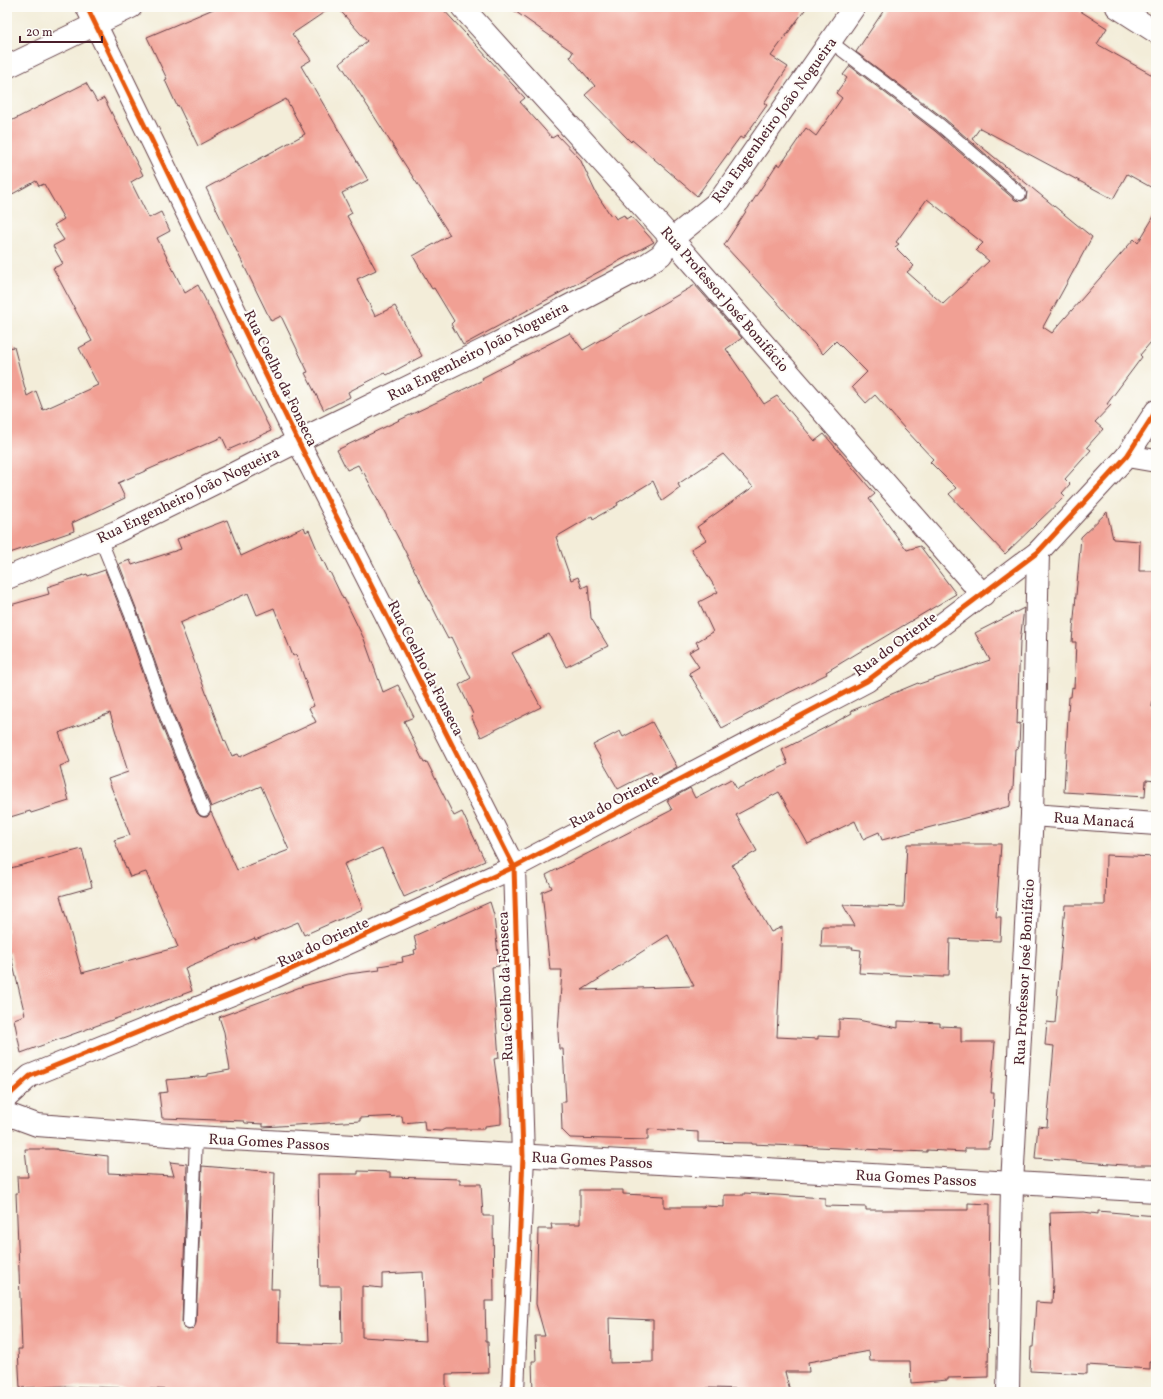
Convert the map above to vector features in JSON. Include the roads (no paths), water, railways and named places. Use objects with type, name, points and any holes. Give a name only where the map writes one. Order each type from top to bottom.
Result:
[{"type":"street","points":[[7,67],[92,15],[132,7]]},
{"type":"street","name":"Rua Professor José Bonifácio","points":[[462,7],[672,238],[983,595]]},
{"type":"street","name":"Rua Engenheiro João Nogueira","points":[[7,578],[100,538],[227,477],[498,343],[638,270],[661,255],[672,238],[720,200],[854,7]]},
{"type":"street","points":[[1117,7],[1156,32]]},
{"type":"street","name":"Rua Coelho da Fonseca","points":[[92,15],[298,441],[514,867],[523,1156],[513,1392]]},
{"type":"street","name":"Rua do Oriente","points":[[7,1097],[30,1076],[274,977],[514,867],[867,681],[983,595],[1038,552],[1126,456],[1156,411]]},
{"type":"street","points":[[1126,456],[1156,461]]},
{"type":"street","name":"Rua Professor José Bonifácio","points":[[1008,1392],[1012,1184],[1032,815],[1038,552]]},
{"type":"street","name":"Rua Manacá","points":[[1032,815],[1156,824]]},
{"type":"street","name":"Rua Gomes Passos","points":[[7,1114],[37,1125],[196,1137],[1156,1191]]},
{"type":"lane","points":[[830,42],[940,125],[1020,194]]},
{"type":"lane","points":[[100,538],[131,615],[167,719],[204,810]]},
{"type":"lane","points":[[189,1323],[196,1137]]}]
